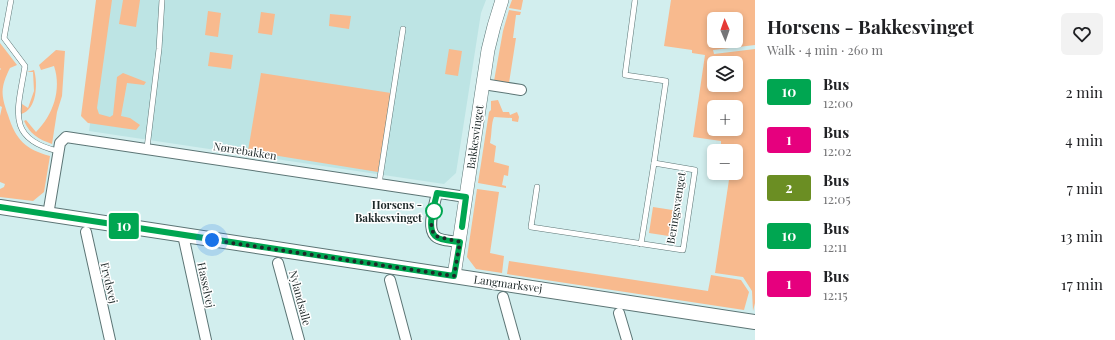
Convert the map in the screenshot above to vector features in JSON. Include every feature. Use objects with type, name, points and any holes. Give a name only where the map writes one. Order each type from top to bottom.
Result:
[{"type":"main road","name":"Langmarksvej","points":[[0,207],[755,322]]},
{"type":"street","name":"Bakkesvinget","points":[[454,276],[483,84],[494,26],[502,0]]},
{"type":"street","points":[[483,84],[520,90]]},
{"type":"street","name":"Nørrebakken","points":[[48,215],[60,142],[64,138],[69,137],[466,197]]},
{"type":"street","points":[[437,193],[431,224],[433,233],[440,238],[460,242]]},
{"type":"street","name":"Frydsvej","points":[[86,232],[110,340]]},
{"type":"street","name":"Hasselvej","points":[[183,235],[206,340]]},
{"type":"street","name":"Nylandsalle","points":[[278,263],[299,340]]},
{"type":"street","points":[[390,280],[406,340]]},
{"type":"street","points":[[503,297],[515,340]]},
{"type":"street","points":[[619,314],[626,340]]},
{"type":"lane","points":[[11,0],[4,38],[25,66],[18,108],[21,127],[27,137],[35,144],[58,151]]},
{"type":"lane","points":[[146,148],[159,49],[162,0]]},
{"type":"lane","points":[[636,0],[625,75],[666,81],[641,244]]},
{"type":"lane","points":[[379,184],[403,29]]},
{"type":"lane","name":"Beringsvænget","points":[[537,187],[531,227],[683,250],[695,170],[654,163]]},
{"type":"shaded area","points":[[96,0],[112,0],[97,108],[99,114],[110,117],[113,115],[117,77],[123,73],[146,82],[144,85],[127,83],[121,116],[130,118],[140,125],[136,130],[88,123],[81,116]]},
{"type":"shaded area","points":[[108,0],[486,0],[481,13],[456,173],[444,184],[89,131]]},
{"type":"shaded area","points":[[123,0],[140,0],[136,27],[119,24]]},
{"type":"shaded area","points":[[512,0],[523,0],[521,10],[509,8]]},
{"type":"shaded area","points":[[671,0],[755,0],[755,45],[743,46],[743,12],[707,12],[707,48],[730,48],[713,50],[714,54],[755,49],[755,303],[753,311],[752,291],[743,277],[715,273],[729,180],[743,180],[743,144],[721,144],[721,141],[693,137],[705,55],[692,53],[692,50],[664,46]]},
{"type":"shaded area","points":[[509,10],[521,12],[520,15],[516,15],[513,38],[516,38],[509,83],[494,81],[503,31]]},
{"type":"shaded area","points":[[208,11],[221,13],[218,37],[205,35]]},
{"type":"shaded area","points":[[261,12],[275,14],[272,35],[258,33]]},
{"type":"shaded area","points":[[330,14],[351,16],[349,29],[329,26]]},
{"type":"shaded area","points":[[0,43],[17,65],[10,68],[3,86],[4,102],[14,131],[28,147],[50,156],[44,192],[33,201],[0,197],[0,189],[4,187],[5,184],[0,182],[0,116],[2,107],[0,106]]},
{"type":"shaded area","points":[[449,49],[462,51],[458,76],[445,74]]},
{"type":"shaded area","points":[[56,50],[65,51],[62,96],[57,112],[52,144],[35,136],[24,121],[26,120],[36,132],[47,118],[51,110],[57,84],[54,66],[41,70],[39,65]]},
{"type":"shaded area","points":[[210,52],[233,55],[231,69],[208,66]]},
{"type":"shaded area","points":[[34,70],[36,89],[33,102],[26,111],[21,114],[22,104],[28,108],[34,91],[33,72],[27,72]]},
{"type":"shaded area","points":[[261,73],[391,93],[378,172],[248,151]]},
{"type":"shaded area","points":[[498,100],[503,112],[509,112],[510,115],[517,112],[519,117],[518,122],[512,121],[512,118],[494,117],[492,123],[490,143],[496,146],[494,162],[509,166],[508,176],[504,175],[502,185],[506,186],[506,188],[478,183],[489,112],[491,110],[491,101]]},
{"type":"shaded area","points":[[477,189],[499,192],[490,253],[504,256],[502,273],[476,269],[467,257]]},
{"type":"shaded area","points":[[653,207],[679,211],[675,237],[649,233]]},
{"type":"shaded area","points":[[509,261],[708,291],[711,275],[741,280],[749,292],[744,310],[507,274]]},
{"type":"bus line","name":"10","points":[[0,207],[454,276],[460,242],[435,236],[431,228],[437,193],[466,197],[462,227]]},
{"type":"place","name":"Horsens - Bakkesvinget","points":[[434,211]]},
{"type":"route","points":[[212,240],[454,276],[460,242],[435,236],[431,228],[434,208],[434,211]]}]
